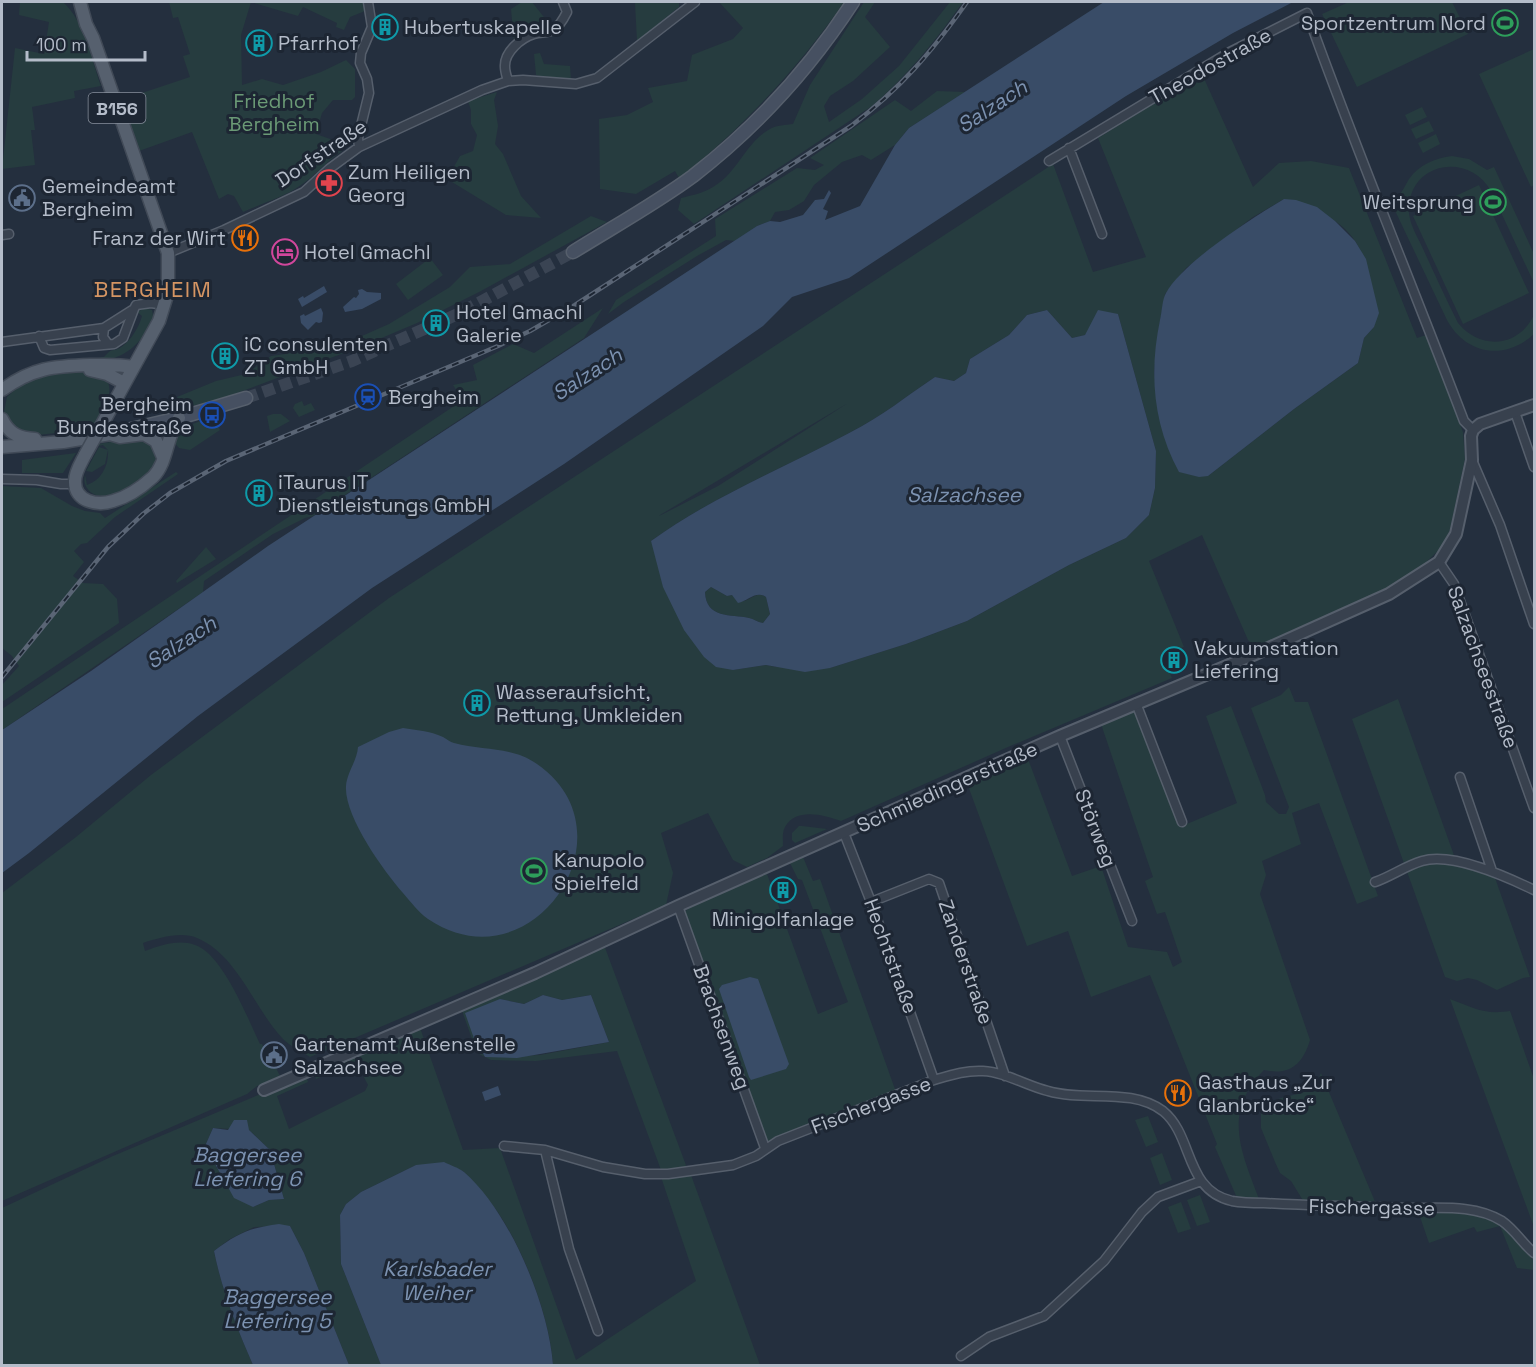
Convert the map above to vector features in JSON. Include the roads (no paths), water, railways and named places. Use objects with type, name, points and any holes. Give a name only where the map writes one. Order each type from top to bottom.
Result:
[{"type":"main road","name":"B156","points":[[74,484],[77,470],[159,321],[168,292],[168,253],[80,2]]},
{"type":"main road","name":"B156","points":[[86,2],[93,38]]},
{"type":"main road","points":[[573,252],[668,193],[731,144],[789,87],[853,2]]},
{"type":"main road","points":[[2,390],[25,375],[54,367],[115,364],[133,367]]},
{"type":"main road","points":[[2,402],[6,393],[17,384],[56,370],[98,371],[124,383]]},
{"type":"main road","points":[[2,447],[63,442],[110,434],[178,418],[246,398]]},
{"type":"main road","points":[[74,484],[78,494],[89,502],[112,502],[145,484],[155,474],[163,458],[170,432],[178,418]]},
{"type":"main road","points":[[2,419],[16,436],[63,442]]},
{"type":"main road","points":[[110,434],[120,437],[138,434],[151,437],[159,446],[163,458]]},
{"type":"street","points":[[359,147],[358,138],[369,93],[367,79],[360,63],[372,27],[368,2]]},
{"type":"street","points":[[508,81],[504,66],[512,49],[523,39],[553,30],[567,12],[563,2]]},
{"type":"street","name":"Dorfstraße","points":[[168,253],[216,234],[304,192],[329,169],[359,147],[453,102],[508,81],[576,84],[597,78],[695,2]]},
{"type":"street","name":"Theodostraße","points":[[1049,161],[1228,53],[1306,13],[1360,158],[1430,329],[1464,421],[1473,430]]},
{"type":"street","points":[[1069,148],[1102,234]]},
{"type":"street","points":[[39,336],[44,348],[50,350],[114,344],[123,338],[136,305],[142,303],[165,305]]},
{"type":"street","points":[[2,342],[104,328],[134,309]]},
{"type":"street","points":[[104,328],[103,337],[108,344]]},
{"type":"street","points":[[1473,430],[1480,424],[1534,405]]},
{"type":"street","points":[[1515,412],[1534,467]]},
{"type":"street","name":"Schmiedingerstraße","points":[[264,1090],[535,973],[678,906],[1060,736],[1253,655],[1389,594],[1439,562],[1456,534],[1472,460],[1470,445],[1473,430]]},
{"type":"street","points":[[1472,460],[1500,525],[1534,624]]},
{"type":"street","points":[[2,479],[74,484]]},
{"type":"street","name":"Salzachseestraße","points":[[1439,562],[1454,584],[1534,808]]},
{"type":"street","points":[[1136,704],[1182,822]]},
{"type":"street","name":"Störweg","points":[[1060,736],[1132,921]]},
{"type":"street","points":[[1460,777],[1492,871]]},
{"type":"street","name":"Hechtstraße","points":[[844,833],[934,1080]]},
{"type":"street","points":[[1376,882],[1425,860],[1472,865],[1492,871],[1534,890]]},
{"type":"street","name":"Zanderstraße","points":[[871,902],[929,879],[939,883],[1005,1076]]},
{"type":"street","name":"Brachsenweg","points":[[678,906],[765,1148]]},
{"type":"street","name":"Fischergasse","points":[[504,1146],[545,1150],[603,1167],[645,1174],[668,1174],[733,1166],[756,1156],[765,1148],[819,1124],[934,1080],[972,1070],[987,1071],[1054,1093],[1131,1099],[1155,1106],[1175,1125],[1195,1173],[1201,1181],[1216,1195],[1230,1201],[1292,1206],[1473,1210],[1502,1221],[1534,1253]]},
{"type":"street","points":[[545,1150],[569,1249],[598,1331]]},
{"type":"street","points":[[961,1356],[989,1337],[1044,1316],[1104,1261],[1142,1212],[1158,1197],[1201,1181]]},
{"type":"water","name":"Salzach","points":[[1104,2],[1293,2],[1233,33],[1126,96],[849,278],[792,297],[763,326],[564,464],[372,588],[198,716],[2,873],[2,730],[91,671],[268,546],[757,226],[770,221],[780,222],[803,215],[815,200],[824,199],[829,190],[831,193],[823,209],[828,211],[825,220],[860,206],[895,145],[909,128]]},
{"type":"water","points":[[1284,199],[1296,200],[1317,207],[1355,241],[1366,259],[1379,313],[1374,327],[1364,338],[1358,363],[1208,476],[1199,477],[1179,472],[1170,454],[1159,417],[1154,379],[1157,340],[1166,293],[1187,268],[1202,255]]},
{"type":"water","points":[[324,286],[327,292],[302,307],[298,299]]},
{"type":"water","points":[[362,289],[367,292],[381,293],[381,299],[362,309],[345,312],[343,307],[354,297],[356,298],[359,294],[358,290]]},
{"type":"water","points":[[321,308],[322,322],[316,322],[308,330],[301,323],[300,316]]},
{"type":"water","name":"Salzachsee","points":[[1047,310],[1072,338],[1085,335],[1098,310],[1118,314],[1156,451],[1155,488],[1149,515],[1126,538],[1069,565],[967,621],[906,644],[830,668],[805,672],[766,665],[733,670],[716,667],[704,657],[684,630],[663,587],[651,541],[724,496],[862,426],[935,377],[954,381],[966,373],[970,359],[1009,335],[1027,315]],"holes":[[[711,587],[727,596],[732,595],[738,603],[755,595],[762,595],[766,597],[770,614],[763,623],[749,618],[721,614],[710,607],[706,601],[705,592]]]},
{"type":"water","points":[[403,728],[433,733],[454,743],[518,754],[537,764],[565,793],[577,827],[574,862],[559,894],[535,919],[503,934],[467,935],[424,916],[376,857],[351,812],[347,798],[347,781],[358,747]]},
{"type":"water","points":[[750,977],[758,979],[789,1064],[786,1069],[751,1080],[719,989],[722,985]]},
{"type":"water","points":[[543,995],[562,1000],[591,995],[609,1042],[517,1058],[485,1057],[481,1050],[478,1050],[465,1013],[500,999],[524,1004]]},
{"type":"water","points":[[498,1086],[501,1095],[485,1101],[482,1092]]},
{"type":"water","name":"Baggersee Liefering 6","points":[[234,1120],[247,1120],[249,1130],[270,1150],[284,1199],[269,1200],[253,1207],[234,1198],[205,1146],[213,1128],[228,1130]]},
{"type":"water","name":"Karlsbader Weiher","points":[[444,1162],[464,1172],[481,1189],[511,1235],[524,1261],[544,1316],[553,1365],[381,1365],[341,1264],[340,1215],[346,1204],[361,1192],[416,1165]]},
{"type":"water","name":"Baggersee Liefering 5","points":[[279,1224],[290,1226],[304,1253],[349,1365],[253,1365],[230,1309],[214,1251],[244,1232]]},
{"type":"tunnel","points":[[246,398],[352,361],[458,314],[573,252]]},
{"type":"railway","points":[[2,677],[108,547],[143,514],[170,493],[226,461],[498,346],[575,305],[851,126],[900,84],[941,38],[967,2]]},
{"type":"place","name":"Sportzentrum Nord","points":[[1505,23]]},
{"type":"place","name":"Hubertuskapelle","points":[[385,27]]},
{"type":"place","name":"Pfarrhof","points":[[259,43]]},
{"type":"place","name":"Zum Heiligen Georg","points":[[329,183]]},
{"type":"place","name":"Gemeindeamt Bergheim","points":[[22,198]]},
{"type":"place","name":"Weitsprung","points":[[1493,202]]},
{"type":"place","name":"Franz der Wirt","points":[[245,238]]},
{"type":"place","name":"Hotel Gmachl","points":[[285,252]]},
{"type":"place","name":"Hotel Gmachl Galerie","points":[[436,323]]},
{"type":"place","name":"iC consulenten ZT GmbH","points":[[225,356]]},
{"type":"place","name":"Bergheim","points":[[368,397]]},
{"type":"place","name":"Bergheim Bundesstraße","points":[[212,415]]},
{"type":"place","name":"iTaurus IT Dienstleistungs GmbH","points":[[259,493]]},
{"type":"place","name":"Vakuumstation Liefering","points":[[1174,660]]},
{"type":"place","name":"Wasseraufsicht, Rettung, Umkleiden","points":[[477,703]]},
{"type":"place","name":"Kanupolo Spielfeld","points":[[534,871]]},
{"type":"place","name":"Minigolfanlage","points":[[783,890]]},
{"type":"place","name":"Gartenamt Außenstelle Salzachsee","points":[[274,1055]]},
{"type":"place","name":"Gasthaus „Zur Glanbrücke“","points":[[1178,1093]]},
{"type":"district","name":"BERGHEIM","points":[[153,289]]},
{"type":"park label","name":"Friedhof Bergheim","points":[[274,112]]}]
